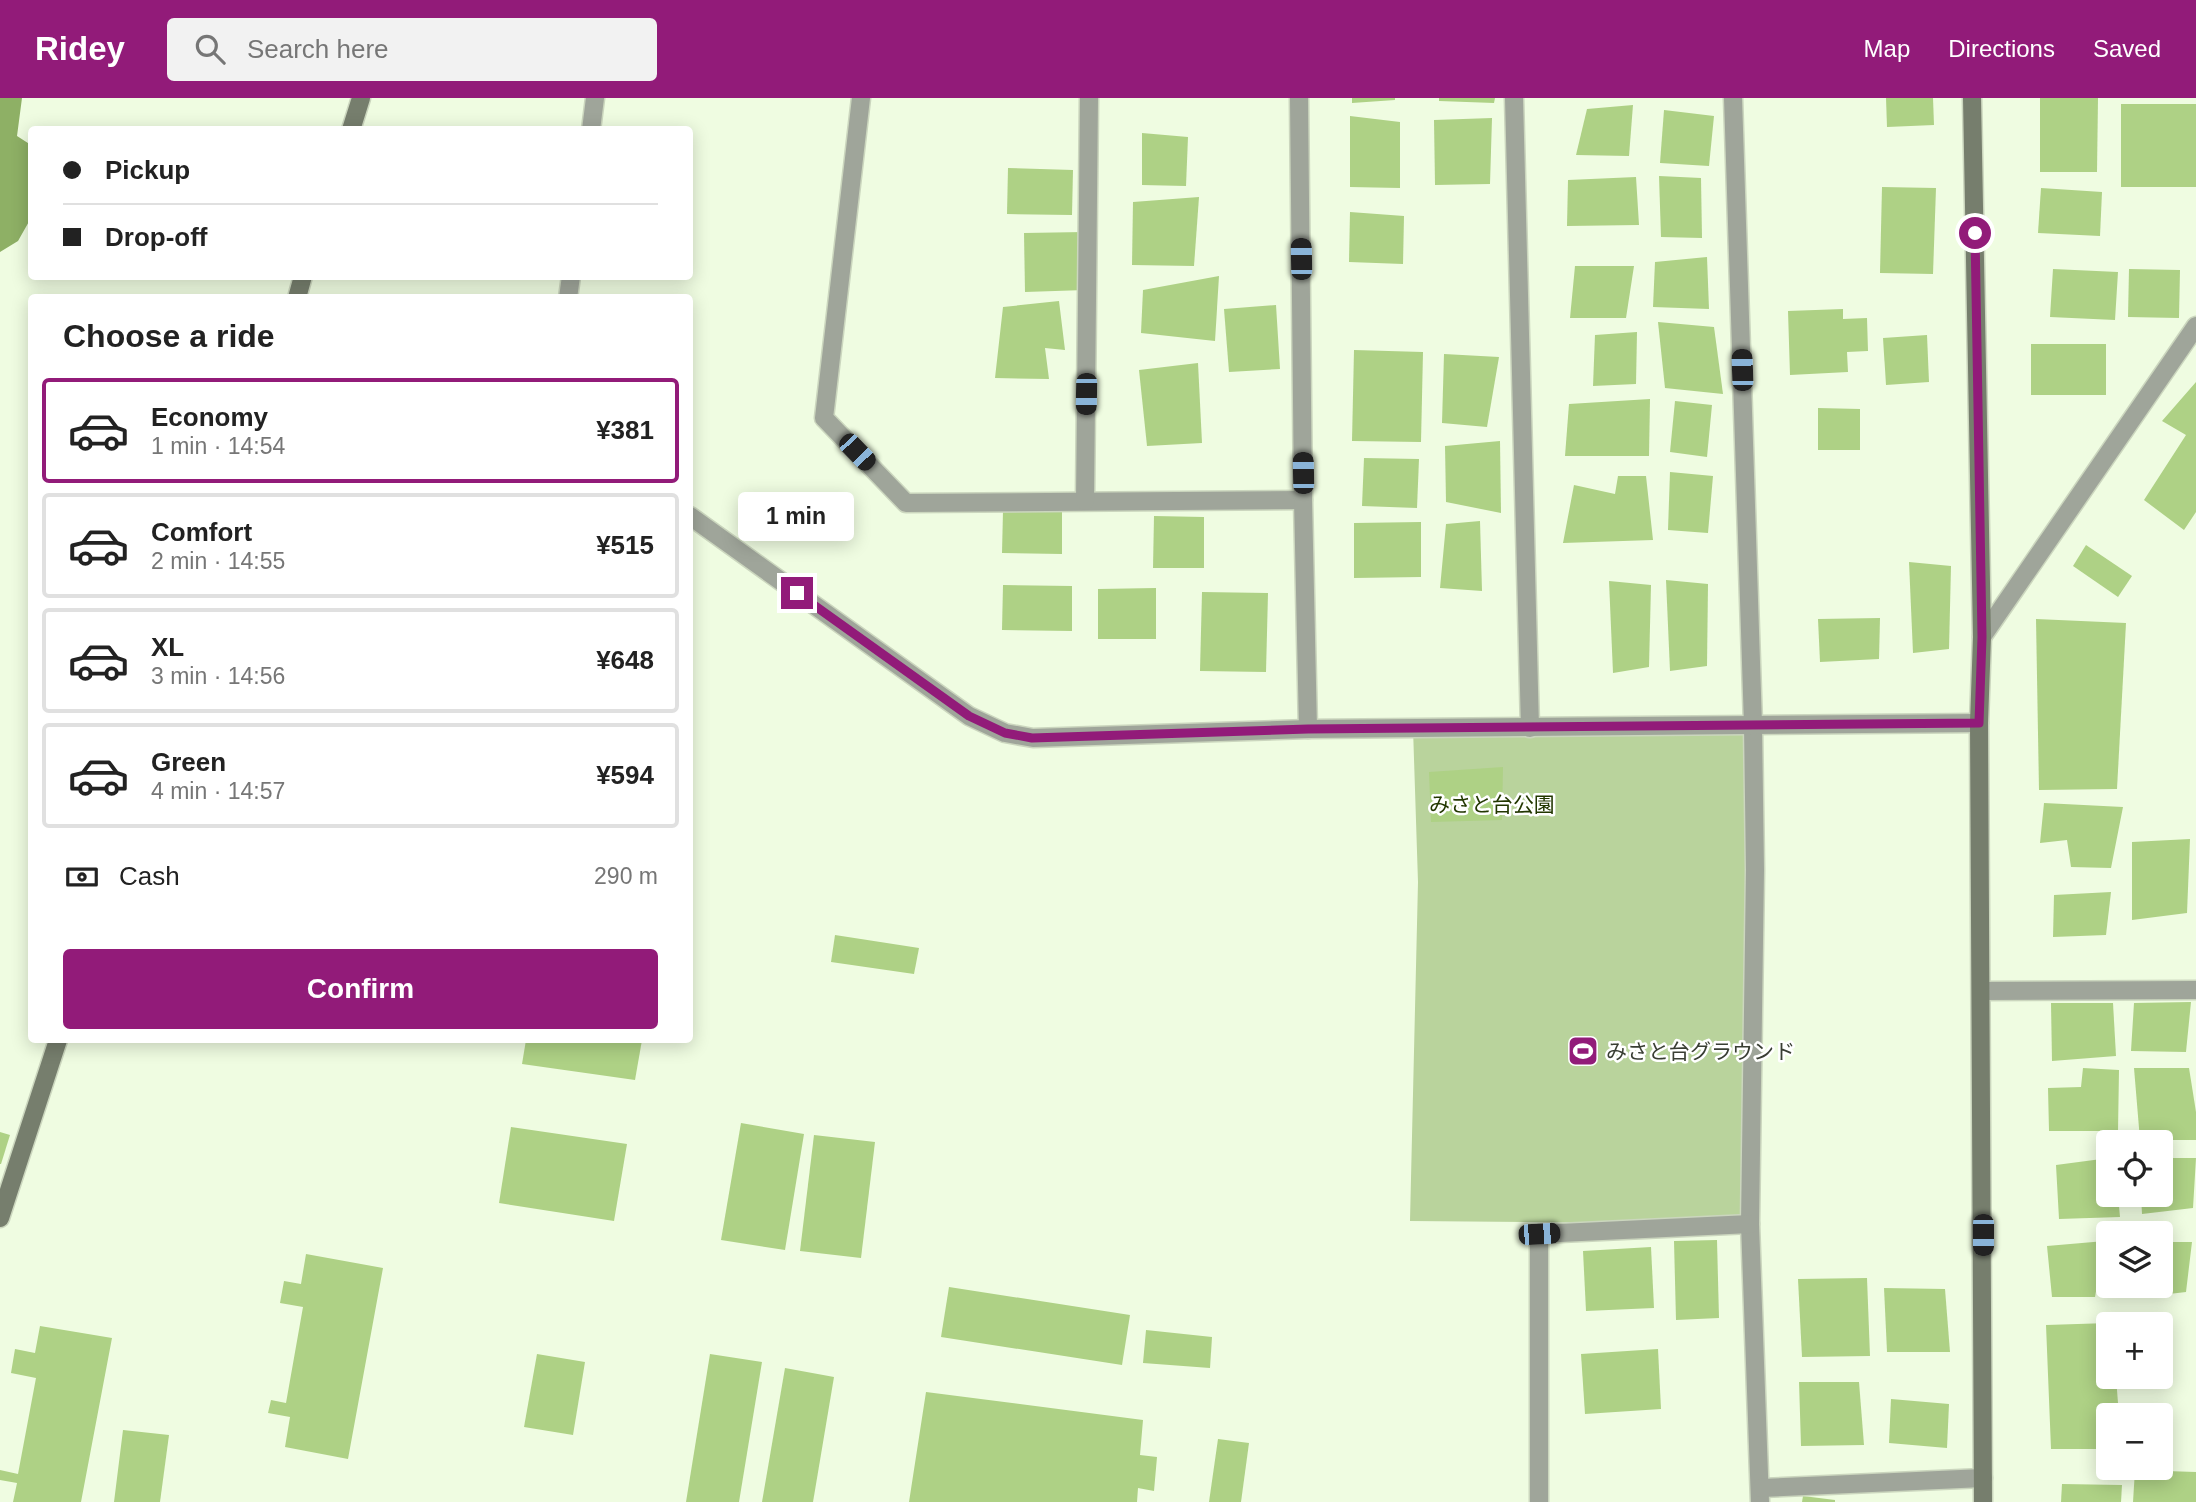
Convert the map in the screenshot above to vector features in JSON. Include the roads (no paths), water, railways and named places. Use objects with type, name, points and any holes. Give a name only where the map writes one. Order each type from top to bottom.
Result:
[{"type":"street","points":[[352,126],[361,98]]},
{"type":"street","points":[[592,126],[595,98]]},
{"type":"street","points":[[861,98],[824,418],[906,503],[1303,500]]},
{"type":"street","points":[[1085,501],[1089,98]]},
{"type":"street","points":[[1299,98],[1308,729]]},
{"type":"street","points":[[1514,98],[1530,728]]},
{"type":"street","points":[[1733,98],[1753,725],[1755,870],[1750,1224],[1760,1495],[1983,1478]]},
{"type":"street","points":[[1972,98],[1982,637],[1979,723],[1983,1502]]},
{"type":"street","points":[[1982,637],[2196,326]]},
{"type":"street","points":[[693,518],[969,716],[1005,733],[1032,738],[1308,729],[1979,723]]},
{"type":"street","points":[[1982,991],[2196,989]]},
{"type":"street","points":[[0,1218],[57,1043]]},
{"type":"street","points":[[1539,1502],[1539,1234],[1750,1224]]},
{"type":"place","name":"みさと台グラウンド","points":[[1583,1051]]},
{"type":"park label","name":"みさと台公園","points":[[1492,804]]}]
